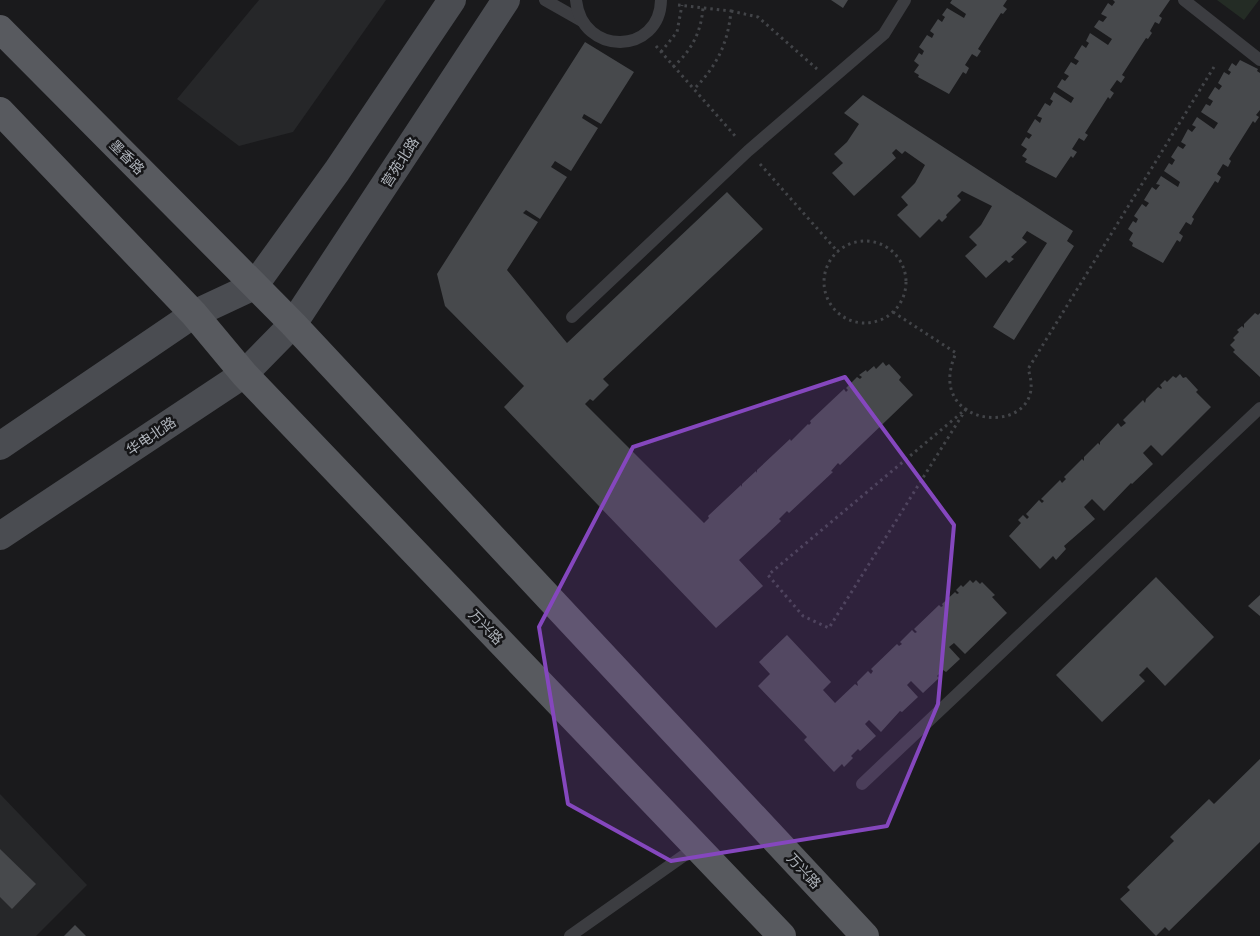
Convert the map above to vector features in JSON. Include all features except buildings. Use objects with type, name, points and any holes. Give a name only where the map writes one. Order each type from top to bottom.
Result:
[{"type":"main road","points":[[0,446],[194,314],[254,286],[337,171],[452,0]]},
{"type":"main road","name":"营苑北路","points":[[293,324],[506,0]]},
{"type":"main road","name":"墨香路","points":[[0,29],[293,324]]},
{"type":"main road","points":[[0,111],[194,314]]},
{"type":"main road","name":"万兴路","points":[[194,314],[244,374],[782,936]]},
{"type":"main road","name":"华电北路","points":[[0,536],[244,374],[293,324]]},
{"type":"main road","name":"万兴路","points":[[293,324],[865,936]]},
{"type":"lane","points":[[545,0],[582,21]]},
{"type":"lane","points":[[576,0],[582,21],[589,31],[610,42],[634,40],[645,34],[656,20],[661,1]]},
{"type":"lane","points":[[572,317],[748,151],[884,34],[905,0]]},
{"type":"lane","points":[[1184,0],[1260,60]]},
{"type":"lane","points":[[862,784],[1260,408]]},
{"type":"lane","points":[[570,936],[696,847]]},
{"type":"path","points":[[661,1],[731,11],[758,17],[830,80]]},
{"type":"path","points":[[673,67],[689,51],[694,42],[699,31],[703,8]]},
{"type":"path","points":[[694,90],[715,64],[723,50],[729,31],[731,11]]},
{"type":"path","points":[[645,34],[838,252]]},
{"type":"path","points":[[893,312],[956,353],[950,373],[950,383],[953,393],[966,409],[976,416],[1000,418],[1011,415],[1021,408],[1027,400],[1032,383],[1028,369],[1214,68]]},
{"type":"path","points":[[858,242],[882,244],[891,250],[904,269],[906,281],[900,303],[893,312],[883,318],[861,323],[849,320],[836,310],[826,295],[824,283],[826,272],[838,252],[858,242]]},
{"type":"path","points":[[966,409],[829,628],[803,616],[768,575],[966,409]]},
{"type":"highlighted area","points":[[845,377],[954,525],[938,704],[887,826],[671,861],[568,804],[539,627],[633,447]]},
{"type":"shaded area","points":[[259,0],[386,0],[293,132],[239,146],[177,99]]},
{"type":"shaded area","points":[[1217,0],[1259,0],[1244,20]]},
{"type":"shaded area","points":[[0,794],[87,885],[36,936],[0,936]]}]
